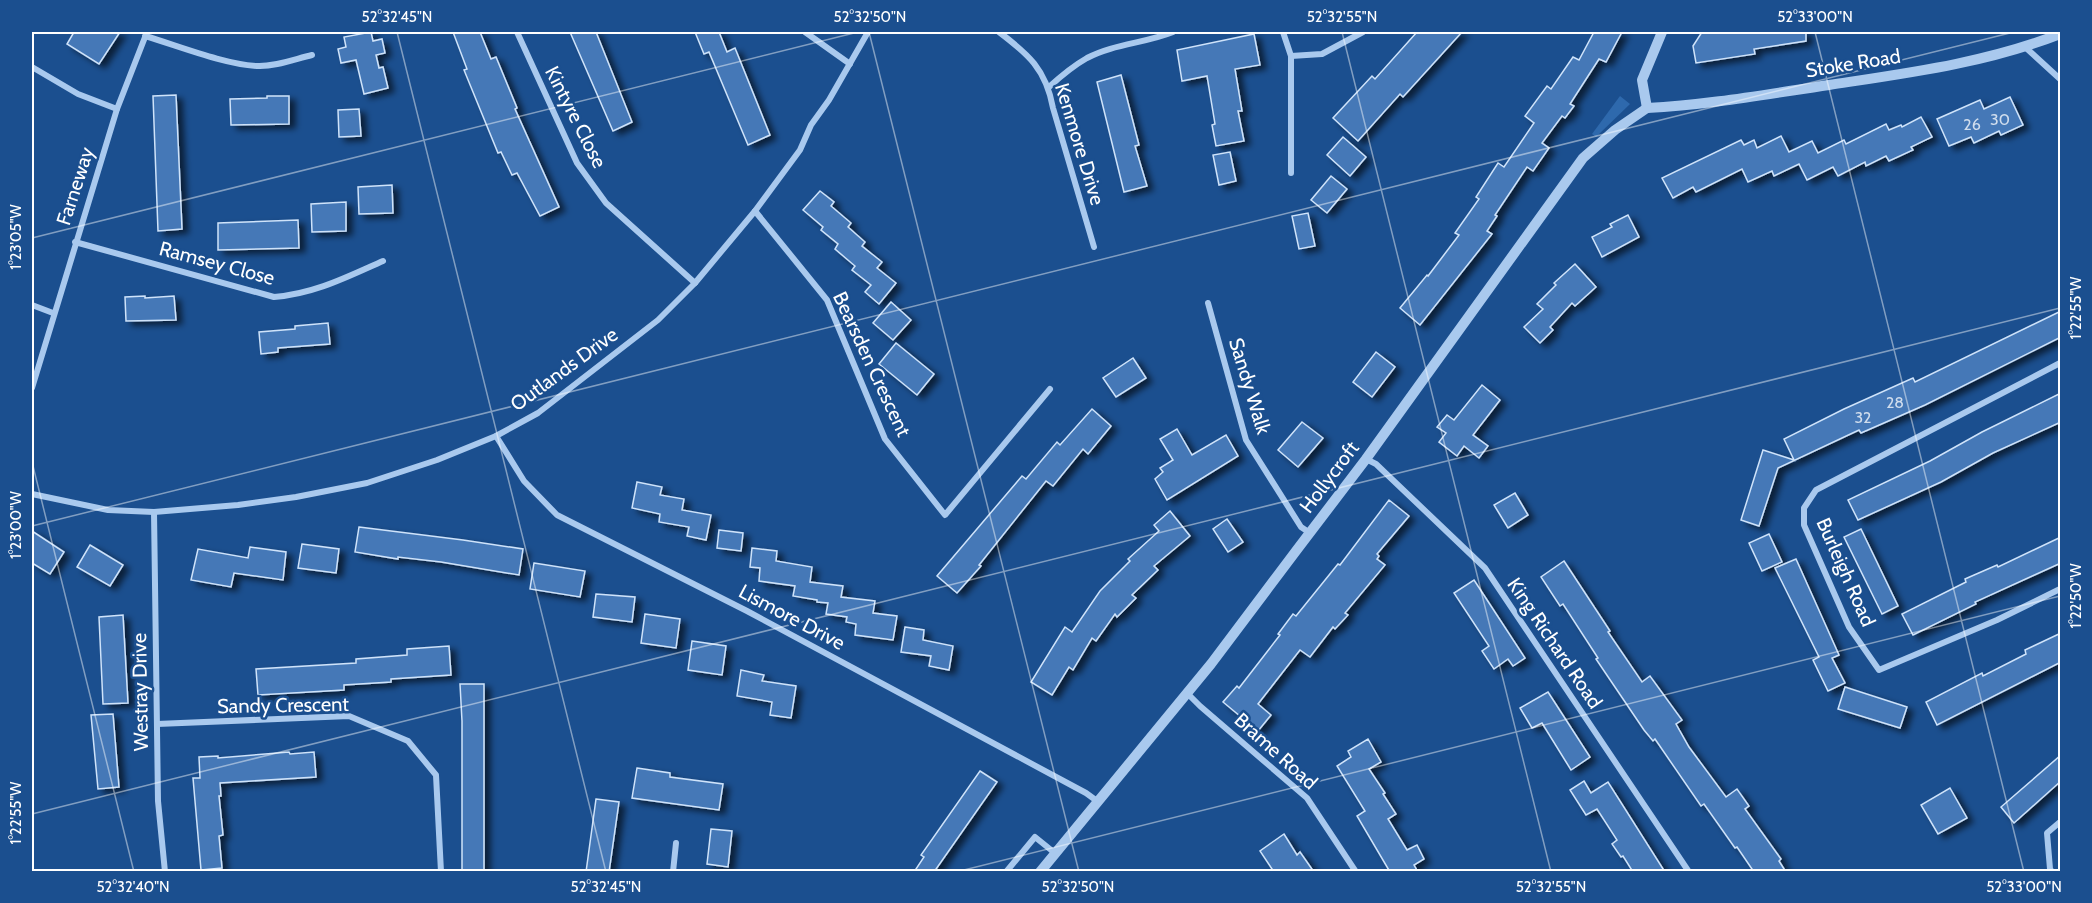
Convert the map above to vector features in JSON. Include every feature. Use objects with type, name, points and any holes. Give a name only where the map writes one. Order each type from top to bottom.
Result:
[{"type":"street","name":"Kintyre Close","points":[[517,32],[577,163],[606,203],[696,283]]},
{"type":"street","points":[[805,32],[850,64]]},
{"type":"street","name":"Outlands Drive","points":[[32,494],[108,510],[154,512],[238,506],[349,487],[437,460],[496,436],[538,412],[612,356],[658,320],[696,283],[755,211],[800,150],[811,125],[829,100],[868,32]]},
{"type":"street","name":"Kenmore Drive","points":[[999,32],[1028,54],[1049,87],[1053,108],[1094,247]]},
{"type":"street","points":[[1049,87],[1088,57],[1111,49],[1154,40],[1173,32]]},
{"type":"street","points":[[1283,32],[1292,56],[1291,173]]},
{"type":"street","points":[[1292,56],[1322,54],[1363,32]]},
{"type":"street","points":[[1647,108],[1642,80],[1662,32]]},
{"type":"street","points":[[146,34],[234,62],[259,66],[312,55]]},
{"type":"street","name":"Farneway","points":[[32,388],[117,108],[146,34]]},
{"type":"street","name":"Stoke Road","points":[[1647,108],[1690,106],[1939,68],[2025,47],[2061,34]]},
{"type":"street","points":[[2025,47],[2061,79]]},
{"type":"street","points":[[32,67],[78,94],[117,108]]},
{"type":"street","name":"Hollycroft","points":[[1040,872],[1187,693],[1310,533],[1583,158],[1647,108]]},
{"type":"street","name":"Bearsden Crescent","points":[[755,211],[827,300],[885,439],[945,515],[1050,389]]},
{"type":"street","name":"Ramsey Close","points":[[75,242],[274,297],[294,296],[315,290],[382,261]]},
{"type":"street","name":"Sandy Walk","points":[[1208,303],[1246,440],[1301,527],[1310,533]]},
{"type":"street","points":[[32,305],[53,313]]},
{"type":"street","name":"Burleigh Road","points":[[2061,363],[1816,490],[1804,508],[1804,525],[1849,627],[1879,670],[2061,590]]},
{"type":"street","name":"Lismore Drive","points":[[496,436],[524,481],[557,514],[747,611],[1097,801]]},
{"type":"street","name":"King Richard Road","points":[[1366,459],[1376,464],[1485,568],[1689,872]]},
{"type":"street","name":"Westray Drive","points":[[154,512],[158,801],[165,872]]},
{"type":"street","name":"Brame Road","points":[[1187,693],[1307,798],[1356,872]]},
{"type":"street","name":"Sandy Crescent","points":[[157,724],[349,716],[408,741],[436,775],[441,872]]},
{"type":"street","points":[[2052,872],[2047,833],[2061,822]]},
{"type":"street","points":[[1006,872],[1035,837],[1056,854]]},
{"type":"street","points":[[673,872],[676,843]]},
{"type":"shaded area","points":[[1620,96],[1630,104],[1596,137],[1592,134]]},
{"type":"building","points":[[74,32],[120,32],[99,64],[67,44]]},
{"type":"building","points":[[371,32],[373,41],[382,39],[385,53],[376,55],[379,68],[383,67],[388,88],[364,94],[356,60],[341,63],[338,49],[346,47],[344,37]]},
{"type":"building","points":[[453,32],[480,32],[491,59],[496,57],[517,108],[515,109],[559,207],[540,216],[517,173],[512,175],[501,152],[498,153],[464,70],[467,69]]},
{"type":"building","points":[[570,32],[596,32],[632,122],[613,131]]},
{"type":"building","points":[[695,32],[719,32],[727,52],[735,48],[770,135],[748,145],[709,52],[704,54]]},
{"type":"building","points":[[1417,32],[1462,32],[1403,97],[1400,94],[1358,141],[1333,118],[1372,76],[1375,79]]},
{"type":"building","points":[[1594,32],[1622,32],[1606,62],[1599,59],[1570,104],[1574,106],[1565,118],[1562,116],[1542,143],[1549,148],[1533,171],[1527,167],[1495,215],[1497,216],[1487,231],[1492,234],[1420,325],[1400,308],[1459,235],[1455,233],[1479,199],[1476,197],[1498,163],[1504,167],[1534,123],[1525,116],[1547,86],[1551,89],[1573,57],[1579,60]]},
{"type":"building","points":[[1702,32],[1806,32],[1806,41],[1754,49],[1755,54],[1696,63],[1693,46]]},
{"type":"building","points":[[1254,34],[1260,65],[1235,69],[1242,111],[1238,111],[1244,141],[1216,146],[1212,125],[1215,124],[1207,76],[1182,81],[1177,50]]},
{"type":"building","points":[[1121,75],[1139,145],[1135,146],[1147,186],[1124,192],[1097,82]]},
{"type":"building","points":[[176,95],[182,229],[158,231],[153,96]]},
{"type":"building","points":[[267,96],[289,96],[289,124],[231,125],[230,99],[267,98]]},
{"type":"building","points":[[2010,97],[2023,125],[2001,135],[1999,131],[1974,143],[1971,137],[1949,146],[1937,119],[1980,100],[1984,109]]},
{"type":"building","points":[[359,109],[361,136],[339,137],[338,110]]},
{"type":"building","points":[[1921,117],[1932,137],[1911,147],[1913,150],[1889,161],[1886,156],[1866,166],[1865,162],[1838,176],[1833,167],[1807,180],[1799,164],[1774,176],[1772,171],[1748,182],[1742,169],[1696,192],[1693,187],[1673,198],[1662,178],[1741,140],[1744,145],[1754,140],[1757,148],[1781,136],[1789,152],[1812,141],[1818,153],[1844,140],[1846,144],[1886,124],[1889,130],[1901,125],[1902,127]]},
{"type":"building","points":[[1343,137],[1366,157],[1350,176],[1327,155]]},
{"type":"building","points":[[1230,152],[1236,181],[1219,185],[1213,155]]},
{"type":"building","points":[[1331,176],[1347,189],[1327,213],[1311,200]]},
{"type":"building","points":[[392,185],[393,213],[359,214],[358,187]]},
{"type":"building","points":[[820,191],[834,202],[831,206],[851,223],[848,227],[865,242],[862,246],[882,262],[877,268],[896,283],[879,304],[865,292],[871,285],[852,270],[855,266],[835,249],[838,244],[821,230],[823,227],[803,210]]},
{"type":"building","points":[[346,202],[346,231],[312,232],[311,204]]},
{"type":"building","points":[[1308,213],[1315,246],[1299,249],[1292,216]]},
{"type":"building","points":[[1628,215],[1639,237],[1602,257],[1592,237],[1612,227],[1610,224]]},
{"type":"building","points":[[298,220],[299,248],[218,250],[218,223]]},
{"type":"building","points":[[1575,264],[1596,287],[1575,306],[1572,303],[1550,327],[1553,330],[1540,343],[1524,327],[1543,309],[1537,304],[1556,285],[1554,283]]},
{"type":"building","points":[[145,296],[145,298],[174,296],[176,320],[126,321],[125,297]]},
{"type":"building","points":[[891,302],[911,320],[893,340],[873,323]]},
{"type":"building","points":[[2061,311],[2061,337],[1925,405],[1861,433],[1859,430],[1778,468],[1759,526],[1741,520],[1763,450],[1794,460],[1784,439],[1913,378],[1915,382]]},
{"type":"building","points":[[328,323],[330,344],[278,348],[278,352],[261,354],[259,332]]},
{"type":"building","points":[[896,343],[934,374],[917,395],[879,364]]},
{"type":"building","points":[[1376,352],[1395,367],[1372,397],[1353,382]]},
{"type":"building","points":[[1133,358],[1146,378],[1116,397],[1103,378]]},
{"type":"building","points":[[1482,385],[1500,400],[1473,435],[1488,446],[1479,458],[1464,446],[1457,456],[1439,442],[1446,433],[1437,427],[1447,415],[1454,420]]},
{"type":"building","points":[[2061,393],[2061,422],[1993,453],[1941,482],[1858,520],[1848,500],[1930,461]]},
{"type":"building","points":[[1092,409],[1111,426],[1088,454],[1083,449],[1053,486],[1046,481],[979,565],[981,566],[957,593],[937,576],[1022,476],[1026,479],[1057,442],[1060,445]]},
{"type":"building","points":[[1302,422],[1323,438],[1298,467],[1278,450]]},
{"type":"building","points":[[1177,429],[1192,455],[1226,435],[1238,456],[1167,500],[1155,479],[1163,472],[1160,468],[1173,460],[1160,439]]},
{"type":"building","points":[[637,482],[662,487],[660,495],[684,499],[682,510],[711,515],[706,540],[687,536],[689,527],[659,522],[660,514],[632,508]]},
{"type":"building","points":[[1515,493],[1528,515],[1508,528],[1494,505]]},
{"type":"building","points":[[1389,500],[1409,516],[1377,554],[1379,556],[1377,559],[1385,565],[1345,613],[1348,615],[1335,629],[1333,627],[1310,657],[1300,650],[1258,704],[1271,715],[1258,731],[1223,702],[1237,686],[1239,688],[1280,635],[1278,634],[1293,614],[1296,616],[1338,564],[1340,565]]},
{"type":"building","points":[[1170,511],[1190,536],[1154,566],[1158,570],[1132,595],[1136,598],[1117,617],[1115,614],[1096,641],[1092,638],[1073,670],[1069,667],[1052,695],[1031,682],[1065,627],[1072,632],[1100,591],[1130,561],[1128,559],[1159,531],[1154,525]]},
{"type":"building","points":[[1227,519],[1243,542],[1228,552],[1213,529]]},
{"type":"building","points":[[359,527],[523,549],[519,575],[441,562],[398,557],[398,559],[355,552]]},
{"type":"building","points":[[1861,529],[1898,606],[1882,614],[1844,537]]},
{"type":"building","points":[[719,530],[743,533],[741,551],[717,548]]},
{"type":"building","points":[[32,531],[64,552],[50,574],[32,563]]},
{"type":"building","points":[[1769,534],[1782,562],[1762,571],[1749,543]]},
{"type":"building","points":[[2061,537],[2061,563],[1975,602],[1976,604],[1913,635],[1902,614],[1966,582],[1965,579],[1997,565],[1998,567]]},
{"type":"building","points":[[302,544],[339,549],[336,573],[298,568]]},
{"type":"building","points":[[90,545],[123,565],[110,586],[77,567]]},
{"type":"building","points":[[250,547],[286,552],[283,580],[234,573],[231,587],[191,580],[198,549],[248,558]]},
{"type":"building","points":[[752,548],[777,551],[776,561],[812,567],[810,582],[843,586],[841,597],[875,601],[873,613],[897,616],[893,640],[855,635],[856,624],[846,622],[847,617],[826,614],[828,603],[793,596],[795,586],[759,581],[760,568],[750,567]]},
{"type":"building","points":[[1796,559],[1839,655],[1832,658],[1845,683],[1828,691],[1813,660],[1819,657],[1775,568]]},
{"type":"building","points":[[1564,561],[1642,682],[1650,676],[1682,720],[1676,724],[1689,747],[1726,797],[1737,789],[1749,806],[1745,809],[1781,859],[1779,861],[1786,872],[1754,872],[1704,804],[1701,806],[1655,739],[1653,741],[1644,730],[1596,659],[1598,658],[1563,604],[1560,606],[1541,577]]},
{"type":"building","points":[[534,563],[585,571],[580,597],[530,589]]},
{"type":"building","points":[[1474,580],[1525,658],[1513,666],[1508,659],[1494,669],[1482,651],[1489,646],[1454,593]]},
{"type":"building","points":[[596,594],[635,597],[632,622],[593,617]]},
{"type":"building","points":[[645,614],[680,619],[676,648],[641,643]]},
{"type":"building","points":[[123,615],[128,703],[103,704],[99,617]]},
{"type":"building","points":[[905,627],[924,630],[923,640],[953,646],[949,670],[929,666],[931,656],[901,652]]},
{"type":"building","points":[[2061,633],[2061,662],[1937,725],[1926,702],[1982,673],[1983,676],[2026,654],[2025,650]]},
{"type":"building","points":[[692,641],[726,646],[722,675],[688,670]]},
{"type":"building","points":[[449,646],[451,675],[344,685],[344,690],[258,695],[256,669],[356,663],[356,659],[407,655],[407,649]]},
{"type":"building","points":[[741,670],[764,675],[762,681],[796,686],[791,718],[770,715],[772,702],[737,696]]},
{"type":"building","points":[[460,684],[484,684],[484,872],[462,872]]},
{"type":"building","points":[[1845,687],[1907,707],[1900,728],[1838,709]]},
{"type":"building","points":[[1548,692],[1590,757],[1571,770],[1542,723],[1532,728],[1520,708]]},
{"type":"building","points":[[113,714],[119,787],[98,789],[91,715]]},
{"type":"building","points":[[1368,739],[1381,762],[1369,769],[1396,814],[1388,819],[1407,850],[1417,845],[1424,859],[1414,865],[1418,872],[1390,872],[1357,816],[1365,811],[1337,766],[1351,757],[1348,751]]},
{"type":"building","points":[[289,752],[290,754],[314,752],[316,777],[220,783],[223,835],[219,836],[222,868],[201,870],[193,778],[200,778],[199,757],[218,756],[218,758]]},
{"type":"building","points":[[2061,755],[2061,781],[2014,823],[2001,807]]},
{"type":"building","points":[[637,768],[670,773],[670,777],[723,784],[719,810],[632,798]]},
{"type":"building","points":[[980,771],[997,782],[934,872],[914,872],[924,857],[921,855]]},
{"type":"building","points":[[1584,781],[1591,793],[1608,782],[1665,872],[1633,872],[1612,844],[1617,840],[1597,809],[1586,815],[1570,790]]},
{"type":"building","points":[[1950,788],[1967,818],[1938,834],[1921,805]]},
{"type":"building","points":[[596,799],[619,802],[609,872],[586,872]]},
{"type":"building","points":[[711,829],[732,831],[728,867],[707,864]]},
{"type":"building","points":[[1284,834],[1297,855],[1300,852],[1314,872],[1274,872],[1260,851]]}]
